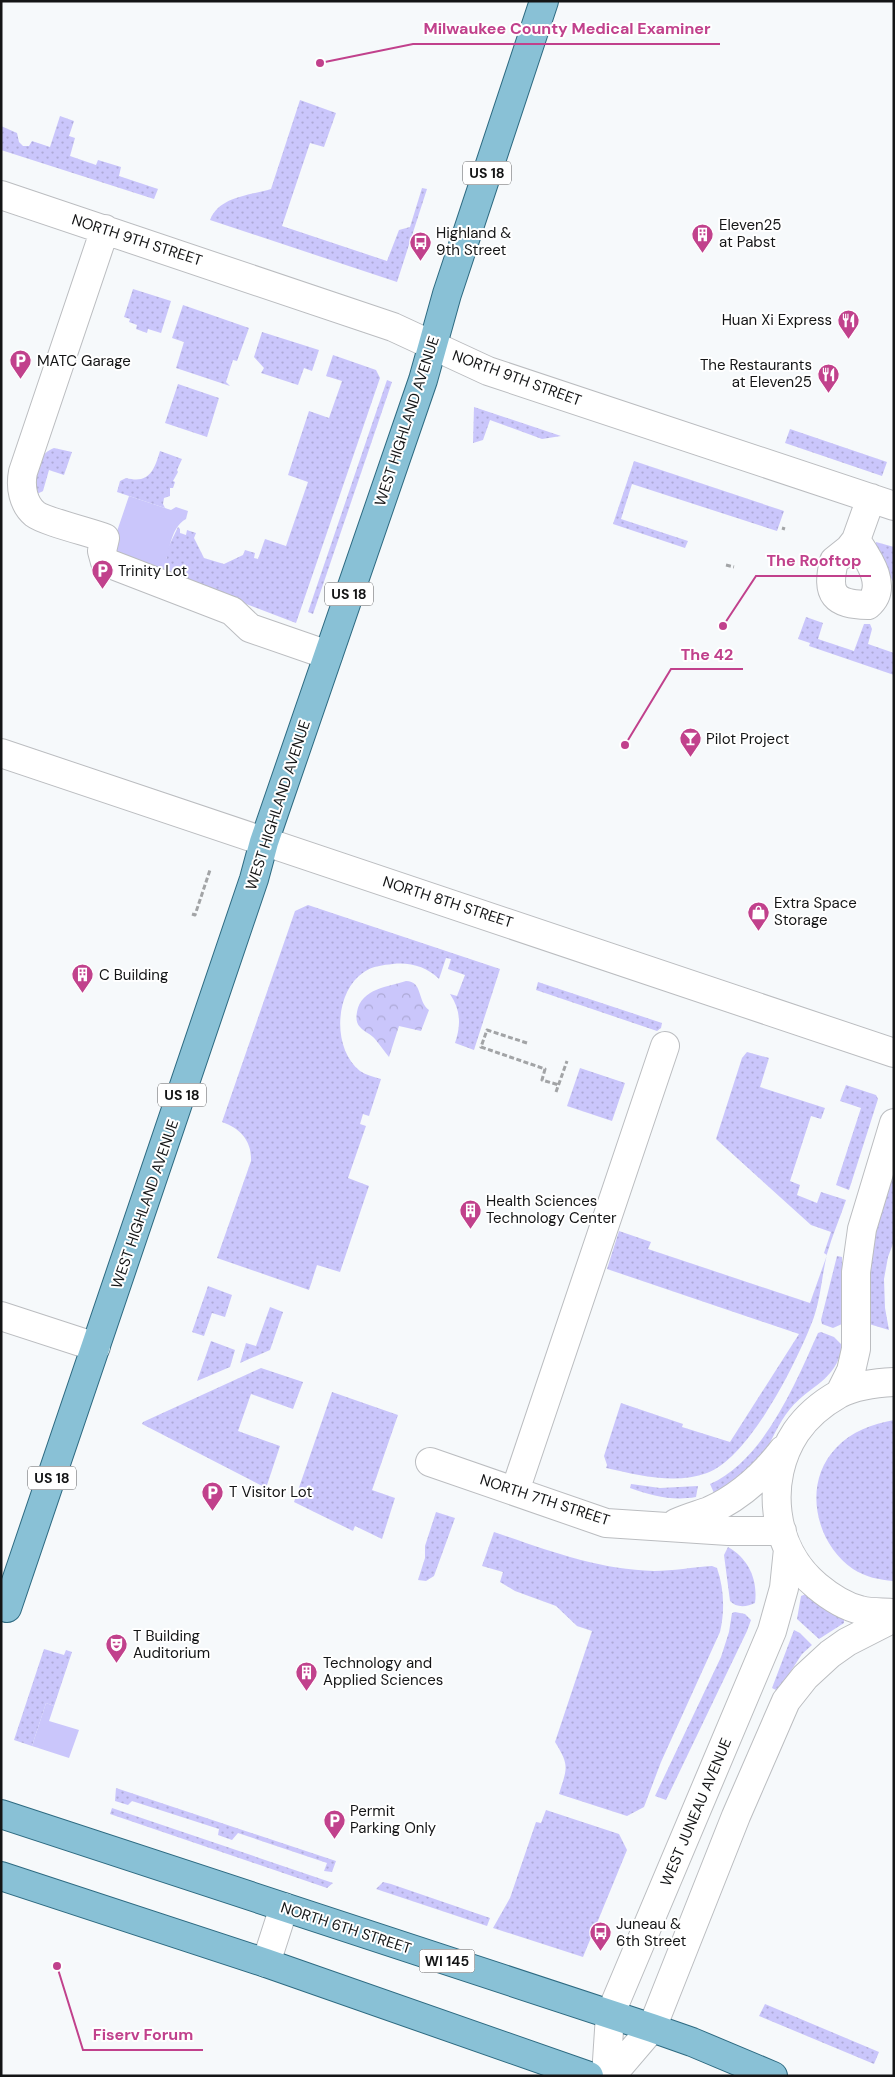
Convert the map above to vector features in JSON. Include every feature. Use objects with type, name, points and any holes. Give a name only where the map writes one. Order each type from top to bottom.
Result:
[{"type":"main road","name":"WEST HIGHLAND AVENUE","points":[[7,1608],[248,898],[264,842],[423,380],[447,294],[544,1]]},
{"type":"main road","name":"NORTH 6TH STREET","points":[[1,1814],[652,2028],[692,2042],[773,2076]]},
{"type":"main road","points":[[1,1876],[266,1963],[589,2076]]},
{"type":"street","name":"NORTH 9TH STREET","points":[[1,195],[393,327],[488,371],[882,502]]},
{"type":"street","points":[[104,229],[23,472],[20,483],[25,502],[36,515],[105,538],[102,551],[105,562],[232,611],[250,628],[328,655]]},
{"type":"street","points":[[856,540],[882,502]]},
{"type":"street","name":"NORTH 8TH STREET","points":[[1,754],[894,1053]]},
{"type":"street","points":[[515,1491],[665,1046]]},
{"type":"street","points":[[840,1394],[851,1371],[856,1349],[856,1272],[862,1229],[894,1123]]},
{"type":"street","points":[[1,1316],[96,1347]]},
{"type":"street","points":[[894,1382],[869,1383],[840,1394],[816,1410],[797,1431],[783,1459],[776,1489],[778,1520],[785,1540],[806,1576],[831,1597],[860,1610],[894,1613]]},
{"type":"street","name":"NORTH 7TH STREET","points":[[663,1528],[709,1511],[740,1493],[760,1478],[772,1465],[797,1431]]},
{"type":"street","name":"NORTH 7TH STREET","points":[[430,1462],[606,1523],[663,1528],[685,1527],[785,1540]]},
{"type":"street","name":"WEST JUNEAU AVENUE","points":[[606,2076],[610,2015],[774,1625],[784,1588],[785,1540]]},
{"type":"street","points":[[611,2076],[652,2028],[736,1816],[786,1701],[805,1677],[830,1654],[847,1642],[894,1618]]},
{"type":"street","points":[[266,1963],[284,1907]]},
{"type":"path","points":[[726,565],[734,567]]},
{"type":"path","points":[[192,914],[195,916],[210,870]]},
{"type":"path","points":[[527,1043],[487,1030],[481,1047],[546,1070],[542,1080],[558,1085]]},
{"type":"path","points":[[556,1092],[567,1061]]},
{"type":"green space","points":[[300,100],[336,113],[324,147],[310,143],[282,226],[387,261],[399,230],[410,227],[422,188],[427,189],[397,282],[210,220],[215,212],[228,201],[271,189]]},
{"type":"green space","points":[[60,116],[74,121],[69,136],[75,138],[70,156],[96,165],[98,160],[121,167],[119,176],[158,189],[154,199],[1,150],[1,126],[17,133],[19,142],[23,146],[29,146],[32,141],[50,147]]},
{"type":"green space","points":[[133,289],[171,301],[161,333],[148,329],[147,333],[136,329],[137,325],[129,322],[130,319],[124,317]]},
{"type":"green space","points":[[183,305],[249,328],[237,361],[233,360],[226,382],[230,386],[176,368],[184,342],[172,338]]},
{"type":"green space","points":[[262,332],[319,350],[312,371],[304,368],[298,385],[261,373],[264,368],[254,357]]},
{"type":"green space","points":[[333,355],[376,370],[380,378],[296,623],[160,571],[167,557],[166,552],[178,527],[180,533],[186,535],[187,530],[196,533],[194,538],[204,558],[224,564],[243,555],[245,550],[255,553],[254,558],[258,559],[265,539],[286,546],[308,482],[288,475],[309,411],[329,418],[342,381],[326,376]]},
{"type":"green space","points":[[387,380],[392,382],[313,614],[308,612]]},
{"type":"green space","points":[[178,384],[219,398],[207,437],[165,423]]},
{"type":"green space","points":[[474,407],[561,436],[542,439],[490,420],[483,440],[473,443]]},
{"type":"green space","points":[[790,429],[887,462],[882,476],[785,443]]},
{"type":"green space","points":[[54,448],[72,452],[64,475],[49,470],[43,491],[37,494],[32,482],[33,471],[41,457]]},
{"type":"green space","points":[[160,451],[182,459],[173,481],[175,482],[173,488],[170,488],[170,496],[164,498],[163,504],[165,508],[117,492],[120,481],[126,478],[140,479],[149,474],[153,470]]},
{"type":"green space","points":[[634,461],[784,511],[777,531],[632,484],[621,519],[688,541],[685,548],[613,524]]},
{"type":"green space","points":[[129,496],[171,510],[176,507],[188,511],[186,519],[173,535],[164,569],[160,571],[113,553],[112,546]]},
{"type":"green space","points":[[876,542],[894,547],[894,583],[875,551]]},
{"type":"green space","points":[[806,617],[823,623],[818,639],[854,651],[864,624],[870,624],[872,629],[868,644],[894,653],[894,675],[809,646],[810,643],[798,639]]},
{"type":"green space","points":[[308,905],[500,969],[474,1050],[455,1043],[459,1018],[454,1000],[450,994],[457,996],[465,975],[448,969],[451,959],[446,958],[439,979],[424,968],[399,964],[374,967],[364,972],[354,981],[342,1006],[341,1035],[351,1061],[360,1071],[381,1079],[369,1116],[363,1114],[360,1124],[366,1126],[348,1178],[369,1186],[340,1272],[317,1265],[309,1290],[217,1258],[251,1161],[251,1154],[244,1136],[222,1122],[295,911]]},
{"type":"green space","points":[[406,981],[415,984],[425,1006],[429,1010],[421,1031],[399,1026],[389,1057],[373,1037],[359,1025],[357,1012],[364,998],[370,993]]},
{"type":"green space","points":[[538,982],[662,1023],[661,1028],[657,1031],[536,990]]},
{"type":"green space","points":[[747,1052],[769,1058],[760,1087],[825,1108],[821,1119],[811,1116],[790,1181],[800,1185],[797,1195],[817,1203],[821,1192],[846,1200],[827,1255],[824,1253],[831,1232],[811,1225],[716,1139],[742,1058]]},
{"type":"green space","points":[[580,1068],[625,1083],[612,1121],[567,1106]]},
{"type":"green space","points":[[846,1085],[876,1095],[878,1099],[849,1190],[836,1185],[861,1108],[840,1101]]},
{"type":"green space","points":[[894,1159],[894,1241],[888,1257],[884,1279],[885,1308],[889,1330],[869,1324],[868,1256]]},
{"type":"green space","points":[[619,1231],[651,1242],[648,1249],[810,1303],[826,1257],[820,1293],[807,1335],[771,1405],[740,1448],[723,1464],[695,1477],[656,1478],[606,1468],[604,1456],[621,1403],[683,1424],[682,1427],[730,1442],[799,1334],[607,1269]]},
{"type":"green space","points":[[837,1256],[842,1257],[842,1324],[833,1328],[822,1324],[821,1320]]},
{"type":"green space","points":[[208,1286],[232,1295],[225,1317],[212,1313],[204,1336],[192,1332]]},
{"type":"green space","points":[[270,1307],[283,1312],[270,1350],[240,1363],[246,1343],[256,1346]]},
{"type":"green space","points":[[821,1332],[834,1337],[843,1346],[834,1368],[828,1376],[790,1409],[753,1468],[745,1476],[714,1493],[710,1484],[729,1473],[746,1457],[776,1419],[818,1333]]},
{"type":"green space","points":[[211,1341],[235,1350],[230,1367],[197,1381]]},
{"type":"green space","points":[[261,1368],[303,1382],[293,1409],[251,1394],[238,1431],[280,1446],[266,1488],[142,1424],[143,1422]]},
{"type":"green space","points":[[332,1392],[398,1415],[372,1490],[395,1498],[382,1539],[355,1526],[353,1531],[294,1502]]},
{"type":"green space","points":[[894,1420],[893,1581],[862,1574],[840,1558],[822,1529],[816,1495],[819,1478],[825,1462],[842,1442],[863,1429]]},
{"type":"green space","points":[[631,1484],[660,1488],[698,1486],[696,1497],[679,1498],[647,1493],[630,1488]]},
{"type":"green space","points":[[436,1512],[455,1518],[434,1576],[426,1581],[418,1580],[425,1558],[425,1546]]},
{"type":"green space","points":[[494,1532],[573,1558],[613,1567],[654,1571],[712,1566],[717,1568],[723,1600],[720,1632],[661,1762],[644,1807],[627,1816],[559,1794],[566,1767],[555,1742],[592,1631],[577,1626],[556,1606],[515,1591],[500,1582],[503,1572],[482,1566]]},
{"type":"green space","points":[[728,1547],[747,1564],[755,1586],[755,1603],[742,1606],[735,1605],[730,1601],[724,1555]]},
{"type":"green space","points":[[806,1594],[844,1617],[844,1623],[819,1639],[797,1619],[801,1596]]},
{"type":"green space","points":[[732,1613],[745,1614],[751,1620],[747,1631],[666,1800],[655,1796],[721,1657],[729,1632]]},
{"type":"green space","points":[[794,1630],[800,1633],[812,1645],[802,1654],[778,1691],[772,1688]]},
{"type":"green space","points":[[44,1649],[64,1655],[66,1650],[72,1652],[54,1706],[46,1703],[32,1746],[14,1740]]},
{"type":"green space","points":[[46,1703],[54,1706],[49,1721],[79,1730],[69,1758],[32,1746]]},
{"type":"green space","points":[[116,1788],[336,1861],[332,1872],[324,1871],[327,1863],[238,1833],[232,1840],[218,1835],[219,1829],[132,1801],[128,1805],[115,1801]]},
{"type":"green space","points":[[112,1808],[333,1883],[327,1888],[110,1814]]},
{"type":"green space","points":[[546,1810],[619,1834],[627,1850],[583,1957],[493,1928],[510,1898],[536,1822],[541,1823]]},
{"type":"green space","points":[[383,1882],[490,1918],[487,1926],[376,1889]]},
{"type":"green space","points":[[765,2004],[879,2052],[874,2064],[759,2016]]},
{"type":"place","name":"Milwaukee County Medical Examiner","points":[[320,63]]},
{"type":"place","name":"Eleven25 at Pabst","points":[[703,253]]},
{"type":"place","name":"Highland & 9th Street","points":[[420,261]]},
{"type":"place","name":"Huan Xi Express","points":[[848,339]]},
{"type":"place","name":"MATC Garage","points":[[21,380]]},
{"type":"place","name":"The Restaurants at Eleven25","points":[[828,393]]},
{"type":"place","name":"Trinity Lot","points":[[102,590]]},
{"type":"place","name":"The Rooftop","points":[[723,626]]},
{"type":"place","name":"The 42","points":[[625,745]]},
{"type":"place","name":"Pilot Project","points":[[690,758]]},
{"type":"place","name":"Extra Space Storage","points":[[758,931]]},
{"type":"place","name":"C Building","points":[[83,994]]},
{"type":"place","name":"Health Sciences Technology Center","points":[[470,1229]]},
{"type":"place","name":"T Visitor Lot","points":[[213,1511]]},
{"type":"place","name":"T Building Auditorium","points":[[117,1664]]},
{"type":"place","name":"Technology and Applied Sciences","points":[[307,1691]]},
{"type":"place","name":"Permit Parking Only","points":[[334,1839]]},
{"type":"place","name":"Juneau & 6th Street","points":[[600,1952]]},
{"type":"place","name":"Fiserv Forum","points":[[57,1966]]}]
